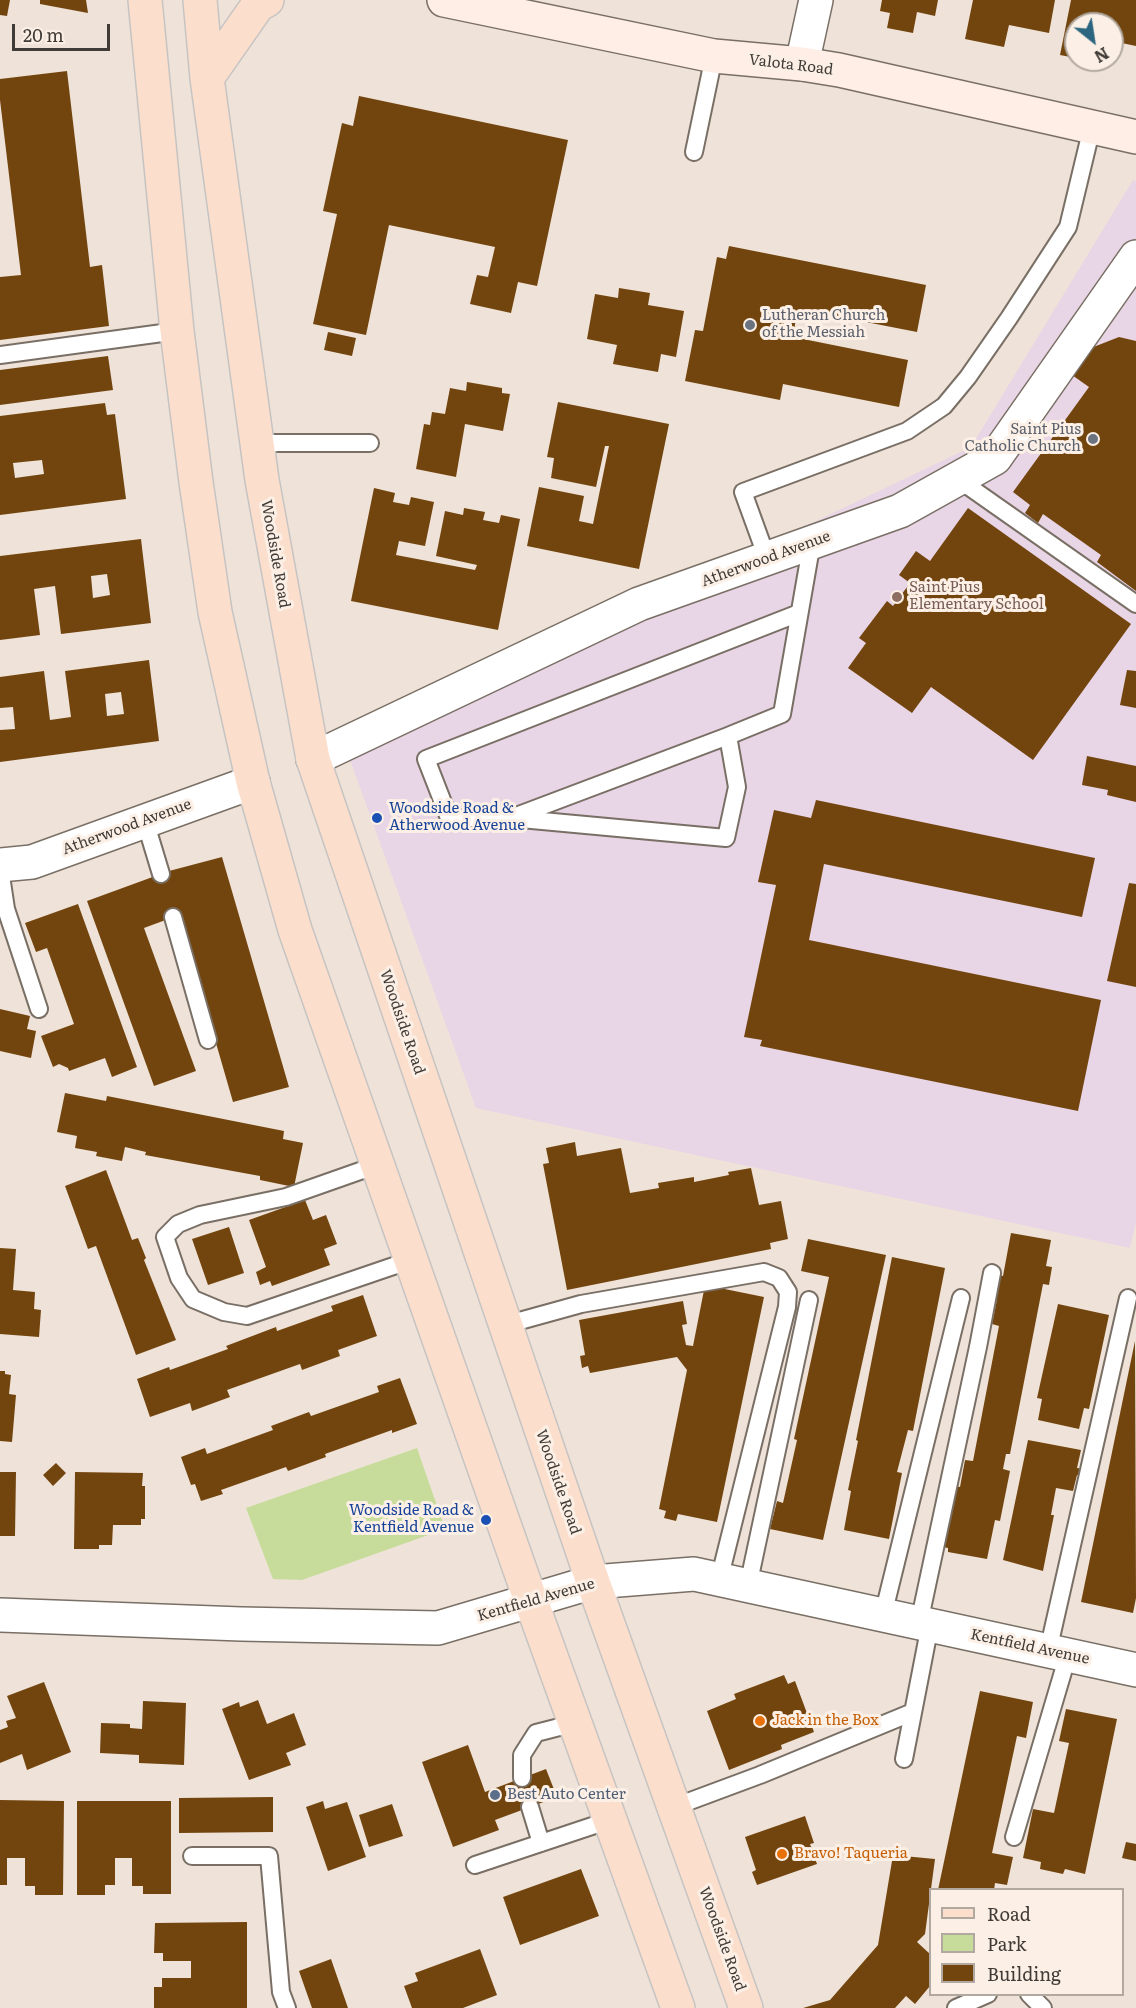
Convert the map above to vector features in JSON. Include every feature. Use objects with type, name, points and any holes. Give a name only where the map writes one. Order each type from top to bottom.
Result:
[{"type":"main road","points":[[144,0],[177,330],[215,612],[253,782],[295,930],[531,1601],[678,2008]]},
{"type":"main road","name":"Woodside Road","points":[[200,0],[207,78],[256,443],[313,759],[593,1582],[747,2008]]},
{"type":"main road","points":[[207,78],[258,5],[267,0]]},
{"type":"street","name":"Valota Road","points":[[444,0],[549,16],[714,56],[802,64],[839,70],[1136,137]]},
{"type":"street","points":[[802,64],[816,0]]},
{"type":"street","name":"Atherwood Avenue","points":[[313,759],[639,604],[900,511],[995,458],[1136,257]]},
{"type":"street","name":"Atherwood Avenue","points":[[0,867],[32,862],[253,782]]},
{"type":"street","name":"Kentfield Avenue","points":[[0,1615],[241,1624],[438,1628],[593,1582],[694,1574],[1136,1670]]},
{"type":"lane","points":[[694,152],[714,56]]},
{"type":"lane","points":[[767,558],[743,492],[907,431],[944,405],[968,377],[1068,227],[1092,128]]},
{"type":"lane","points":[[0,355],[177,330]]},
{"type":"lane","points":[[256,443],[370,443]]},
{"type":"lane","points":[[958,479],[1136,604]]},
{"type":"lane","points":[[510,818],[782,714],[812,542]]},
{"type":"lane","points":[[728,736],[737,787],[726,838],[510,818],[449,818],[426,759],[799,613]]},
{"type":"lane","points":[[145,821],[161,874]]},
{"type":"lane","points":[[0,867],[6,909],[39,1009]]},
{"type":"lane","points":[[173,917],[208,1040]]},
{"type":"lane","points":[[377,1165],[286,1197],[200,1215],[178,1224],[165,1237],[179,1278],[193,1299],[224,1312],[247,1316],[411,1260]]},
{"type":"lane","points":[[505,1325],[581,1304],[752,1274],[764,1272],[779,1278],[788,1292],[787,1307],[733,1583]]},
{"type":"lane","points":[[904,1759],[913,1712],[924,1624],[992,1273]]},
{"type":"lane","points":[[883,1615],[961,1298]]},
{"type":"lane","points":[[1014,1838],[1058,1653],[1128,1298]]},
{"type":"lane","points":[[733,1583],[809,1300]]},
{"type":"lane","points":[[674,1807],[760,1775],[913,1712]]},
{"type":"lane","points":[[522,1778],[522,1755],[536,1733],[575,1723]]},
{"type":"lane","points":[[530,1807],[541,1843]]},
{"type":"lane","points":[[475,1865],[610,1820]]},
{"type":"lane","points":[[192,1856],[269,1856],[281,1992],[287,2008]]},
{"type":"lane","points":[[956,2008],[986,1996]]},
{"type":"lane","points":[[1030,1996],[1043,2008]]},
{"type":"shaded area","name":"Saint Pius Elementary School","points":[[1133,180],[1136,181],[1136,1223],[1130,1248],[476,1108],[345,746],[971,447]]},
{"type":"green space","points":[[417,1448],[445,1529],[302,1580],[273,1579],[246,1508]]},
{"type":"building","points":[[0,0],[10,0],[7,16],[0,15]]},
{"type":"building","points":[[40,0],[86,0],[88,13],[40,4]]},
{"type":"building","points":[[882,0],[938,0],[935,16],[917,12],[913,33],[887,28],[890,13],[880,11]]},
{"type":"building","points":[[973,0],[1055,0],[1049,33],[1009,25],[1004,47],[965,39]]},
{"type":"building","points":[[1071,0],[1136,0],[1136,46],[1124,44],[1124,12],[1069,12]]},
{"type":"building","points":[[1064,35],[1064,56],[1060,55]]},
{"type":"building","points":[[67,71],[90,267],[102,265],[109,326],[0,340],[0,277],[21,275],[0,100],[0,79]]},
{"type":"building","points":[[359,96],[568,140],[537,286],[518,282],[511,313],[470,304],[477,275],[488,277],[495,247],[389,225],[366,335],[313,324],[337,214],[323,211],[342,123],[353,126]]},
{"type":"building","name":"Lutheran Church of the Messiah","points":[[729,246],[926,285],[917,332],[835,316],[835,319],[797,312],[793,337],[908,360],[899,407],[783,384],[780,400],[685,381],[695,330],[703,331],[717,257],[726,259]]},
{"type":"building","points":[[619,288],[650,293],[648,305],[684,311],[676,357],[661,354],[658,372],[613,364],[617,345],[587,339],[595,294],[618,298]]},
{"type":"building","points":[[328,332],[356,338],[352,356],[324,350]]},
{"type":"building","name":"Saint Pius Catholic Church","points":[[1119,337],[1136,341],[1136,591],[1097,562],[1101,555],[1043,514],[1038,523],[1025,513],[1030,505],[1013,492],[1089,387],[1072,375],[1091,348]]},
{"type":"building","points":[[108,356],[113,390],[0,405],[0,370]]},
{"type":"building","points":[[467,382],[502,388],[502,393],[510,394],[503,431],[465,424],[456,477],[416,469],[424,424],[430,425],[432,412],[445,414],[450,388],[466,391]]},
{"type":"building","points":[[558,402],[669,424],[639,569],[527,546],[539,487],[584,496],[579,521],[593,524],[609,446],[605,446],[596,487],[551,478],[554,458],[547,457]]},
{"type":"building","points":[[105,403],[107,415],[115,414],[126,499],[0,515],[0,416]],"holes":[[[42,460],[44,474],[15,478],[13,463]]]},
{"type":"building","points":[[374,488],[395,493],[393,502],[409,505],[411,497],[434,502],[425,546],[399,541],[396,555],[475,570],[477,565],[436,556],[445,511],[463,515],[464,508],[485,512],[483,520],[499,523],[501,515],[520,519],[498,630],[351,601]]},
{"type":"building","points":[[968,508],[1131,624],[1033,760],[931,687],[912,713],[848,668],[866,643],[859,638],[887,601],[893,606],[910,583],[899,575],[916,551],[930,561]]},
{"type":"building","points":[[141,539],[151,623],[61,634],[55,586],[34,589],[40,635],[0,640],[0,556]],"holes":[[[107,574],[110,595],[93,598],[91,576]]]},
{"type":"building","points":[[149,660],[159,741],[0,762],[0,730],[15,729],[13,707],[0,708],[0,677],[44,671],[50,720],[71,717],[65,671]],"holes":[[[121,692],[124,714],[107,716],[105,694]]]},
{"type":"building","points":[[1127,670],[1136,671],[1136,708],[1120,705]]},
{"type":"building","points":[[1087,756],[1136,766],[1136,802],[1107,795],[1108,790],[1082,785]]},
{"type":"building","points":[[816,800],[1095,858],[1082,917],[824,864],[809,940],[1101,1000],[1078,1111],[760,1046],[762,1040],[744,1037],[776,885],[758,882],[774,810],[811,818]]},
{"type":"building","points":[[222,857],[289,1087],[233,1102],[179,915],[144,928],[196,1071],[154,1086],[87,901],[169,871]]},
{"type":"building","points":[[1129,883],[1136,884],[1136,987],[1107,981]]},
{"type":"building","points":[[78,904],[137,1067],[112,1077],[105,1058],[69,1071],[68,1068],[59,1064],[53,1067],[41,1036],[74,1024],[47,948],[36,952],[25,923]]},
{"type":"building","points":[[0,1009],[30,1016],[27,1029],[36,1031],[31,1058],[0,1051]]},
{"type":"building","points":[[65,1093],[106,1101],[107,1096],[284,1131],[283,1139],[303,1143],[294,1187],[260,1180],[260,1176],[145,1155],[146,1152],[125,1147],[122,1161],[96,1156],[97,1152],[75,1148],[77,1136],[57,1132]]},
{"type":"building","points":[[575,1142],[577,1156],[621,1148],[630,1193],[659,1188],[658,1183],[694,1177],[694,1182],[751,1168],[759,1205],[781,1201],[788,1239],[770,1243],[771,1249],[567,1290],[543,1164],[549,1163],[546,1148]]},
{"type":"building","points":[[106,1170],[132,1240],[138,1238],[146,1258],[144,1260],[176,1340],[136,1355],[96,1246],[88,1249],[65,1186]]},
{"type":"building","points":[[305,1200],[313,1220],[326,1215],[337,1244],[324,1249],[330,1265],[272,1286],[270,1281],[260,1285],[256,1272],[266,1267],[249,1220]]},
{"type":"building","points":[[229,1227],[244,1273],[208,1285],[192,1239]]},
{"type":"building","points":[[1011,1233],[1051,1240],[1046,1266],[1052,1267],[1049,1285],[1043,1284],[1010,1454],[1006,1454],[1003,1469],[1010,1471],[1000,1521],[995,1520],[987,1559],[948,1552],[948,1548],[943,1547],[955,1486],[960,1487],[965,1460],[973,1461],[999,1326],[992,1324],[997,1299],[993,1298],[997,1274],[1003,1276]]},
{"type":"building","points":[[808,1239],[886,1255],[823,1540],[770,1529],[777,1501],[783,1503],[797,1440],[794,1439],[829,1277],[801,1271]]},
{"type":"building","points":[[0,1248],[16,1249],[13,1290],[35,1292],[34,1309],[41,1310],[39,1337],[0,1334]]},
{"type":"building","points":[[892,1257],[945,1268],[913,1431],[908,1430],[897,1472],[902,1473],[889,1539],[844,1530],[851,1491],[848,1490],[858,1441],[856,1440]]},
{"type":"building","points":[[705,1285],[764,1297],[717,1522],[678,1514],[676,1521],[664,1518],[666,1511],[659,1509],[687,1370],[677,1357],[590,1373],[588,1366],[582,1368],[580,1356],[585,1355],[579,1320],[683,1301],[687,1324],[682,1325],[686,1345],[693,1346]]},
{"type":"building","points":[[363,1295],[377,1336],[338,1350],[340,1356],[302,1370],[300,1364],[227,1390],[230,1397],[192,1411],[190,1403],[150,1417],[137,1379],[228,1349],[226,1346],[276,1327],[277,1331],[333,1311],[331,1306]]},
{"type":"building","points":[[1058,1304],[1109,1315],[1089,1409],[1084,1408],[1079,1429],[1038,1420],[1042,1399],[1037,1398]]},
{"type":"building","points":[[1135,1341],[1136,1598],[1133,1613],[1081,1602]]},
{"type":"building","points":[[0,1371],[11,1375],[9,1394],[16,1395],[12,1442],[0,1441]]},
{"type":"building","points":[[400,1378],[417,1424],[392,1433],[392,1430],[325,1454],[326,1457],[288,1471],[286,1467],[221,1490],[223,1494],[201,1501],[195,1484],[191,1485],[181,1457],[205,1448],[207,1454],[273,1430],[271,1426],[309,1412],[311,1416],[379,1392],[377,1386]]},
{"type":"building","points":[[1028,1440],[1081,1450],[1077,1468],[1083,1469],[1081,1476],[1077,1475],[1073,1491],[1056,1488],[1051,1515],[1054,1515],[1043,1571],[1003,1560]]},
{"type":"building","points":[[56,1463],[66,1473],[53,1486],[43,1475]]},
{"type":"building","points":[[0,1472],[16,1472],[15,1536],[0,1536]]},
{"type":"building","points":[[75,1472],[143,1473],[145,1519],[141,1519],[141,1525],[113,1525],[112,1545],[99,1545],[99,1549],[74,1549]]},
{"type":"building","name":"Jack in the Box","points":[[784,1675],[788,1684],[795,1681],[814,1732],[781,1745],[782,1749],[729,1770],[707,1711],[736,1699],[734,1694]]},
{"type":"building","points":[[44,1682],[71,1752],[27,1770],[22,1754],[0,1763],[0,1730],[8,1727],[6,1721],[16,1718],[7,1696]]},
{"type":"building","points":[[980,1691],[1033,1702],[1026,1738],[1017,1736],[992,1853],[1013,1857],[1007,1885],[995,1883],[994,1888],[938,1888]]},
{"type":"building","points":[[258,1700],[267,1724],[294,1713],[306,1745],[286,1753],[291,1765],[249,1780],[222,1709],[239,1702],[240,1707]]},
{"type":"building","points":[[143,1701],[186,1703],[184,1765],[139,1763],[139,1755],[100,1753],[101,1723],[130,1724],[130,1728],[142,1729]]},
{"type":"building","points":[[1066,1709],[1117,1719],[1085,1874],[1065,1869],[1063,1874],[1040,1869],[1041,1862],[1023,1858],[1033,1809],[1054,1813],[1069,1743],[1059,1741]]},
{"type":"building","name":"Best Auto Center","points":[[468,1745],[485,1792],[546,1769],[557,1797],[495,1820],[499,1830],[453,1847],[422,1762]]},
{"type":"building","points":[[273,1797],[273,1832],[179,1833],[179,1798]]},
{"type":"building","points":[[0,1800],[64,1801],[63,1895],[35,1895],[35,1886],[25,1886],[25,1858],[7,1858],[7,1885],[0,1885]]},
{"type":"building","points":[[77,1801],[171,1801],[171,1894],[143,1894],[143,1886],[132,1886],[132,1858],[115,1858],[115,1885],[105,1885],[105,1895],[77,1895]]},
{"type":"building","points":[[323,1801],[325,1809],[347,1802],[366,1857],[328,1871],[306,1807]]},
{"type":"building","points":[[392,1804],[403,1836],[369,1847],[359,1815]]},
{"type":"building","name":"Bravo! Taqueria","points":[[805,1816],[814,1843],[810,1844],[817,1864],[757,1885],[752,1872],[756,1870],[745,1837]]},
{"type":"building","points":[[1126,1842],[1136,1844],[1136,1861],[1122,1858]]},
{"type":"building","points":[[893,1855],[935,1859],[931,1888],[929,1888],[925,1934],[917,1942],[929,1953],[929,1987],[915,2004],[906,1996],[895,2008],[803,2008],[830,2000],[878,1945]]},
{"type":"building","points":[[581,1869],[599,1916],[520,1945],[503,1897]]},
{"type":"building","points":[[247,1922],[247,2008],[154,2008],[154,1987],[162,1987],[162,1978],[191,1978],[191,1961],[163,1961],[163,1953],[154,1953],[155,1923]]},
{"type":"building","points":[[480,1949],[497,1995],[463,2008],[412,2008],[404,1986],[418,1981],[415,1973]]},
{"type":"building","points":[[331,1959],[348,2008],[312,2008],[299,1971]]},
{"type":"place","name":"Lutheran Church of the Messiah","points":[[750,325]]},
{"type":"place","name":"Saint Pius Catholic Church","points":[[1093,439]]},
{"type":"place","name":"Saint Pius Elementary School","points":[[897,597]]},
{"type":"place","name":"Woodside Road & Atherwood Avenue","points":[[377,818]]},
{"type":"place","name":"Woodside Road & Kentfield Avenue","points":[[486,1520]]},
{"type":"place","name":"Jack in the Box","points":[[760,1721]]},
{"type":"place","name":"Best Auto Center","points":[[495,1795]]},
{"type":"place","name":"Bravo! Taqueria","points":[[782,1854]]}]
